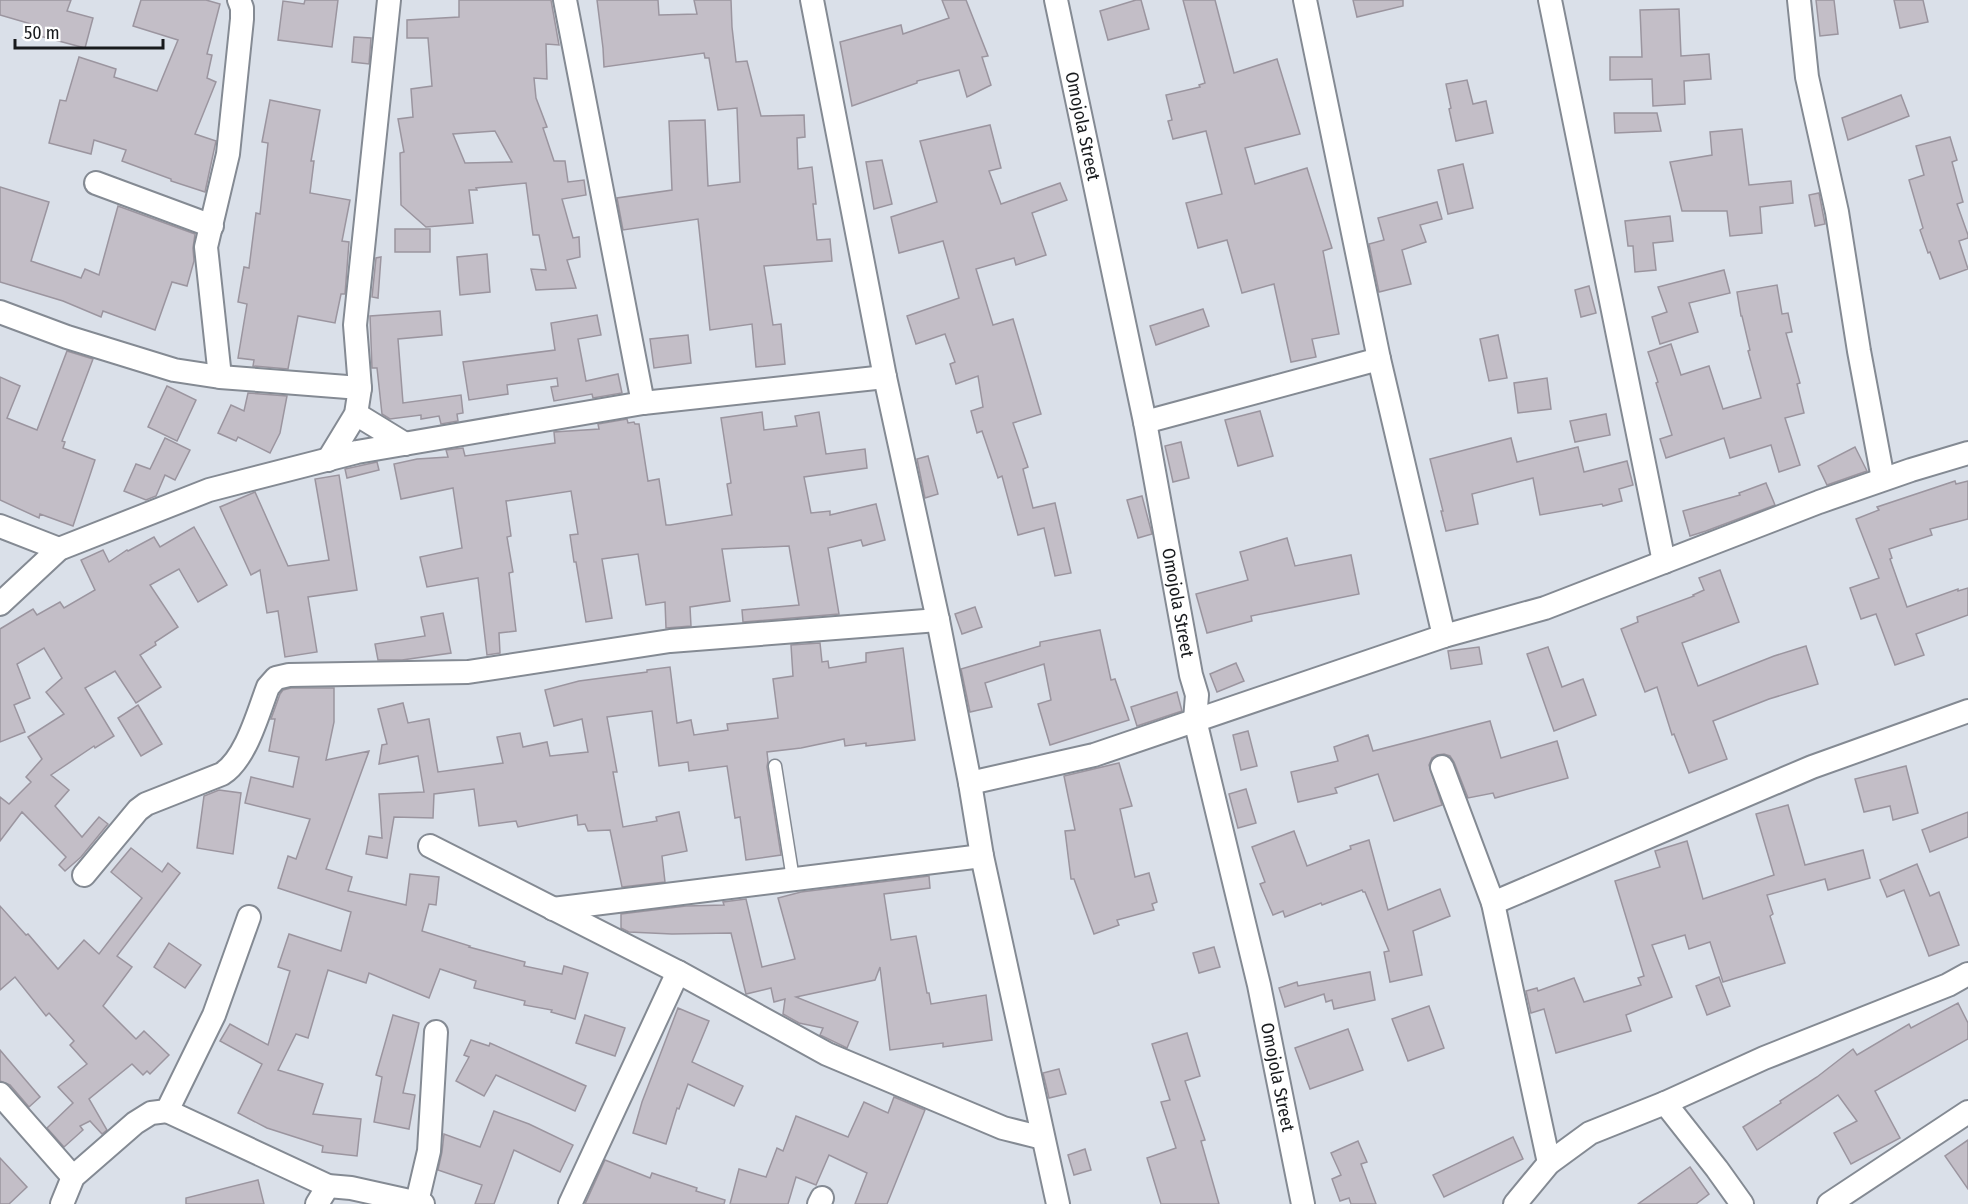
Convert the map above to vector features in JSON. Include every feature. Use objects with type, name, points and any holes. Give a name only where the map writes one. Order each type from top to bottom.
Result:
[{"type":"street","points":[[220,377],[206,247],[228,154],[242,19],[239,0]]},
{"type":"street","points":[[328,460],[356,414],[360,388],[355,325],[389,0]]},
{"type":"street","points":[[565,0],[643,403]]},
{"type":"street","points":[[812,0],[885,377],[938,620],[982,856],[1058,1204]]},
{"type":"street","name":"Omojola Street","points":[[1056,0],[1145,422],[1191,675],[1197,695],[1196,720],[1259,985],[1303,1204]]},
{"type":"street","points":[[1305,0],[1379,359],[1444,636]]},
{"type":"street","points":[[1550,0],[1664,562]]},
{"type":"street","points":[[1799,0],[1807,77],[1837,212],[1859,351],[1883,479]]},
{"type":"street","points":[[96,183],[212,226]]},
{"type":"street","points":[[0,312],[68,337],[174,370],[220,377],[360,388]]},
{"type":"street","points":[[1145,422],[1379,359]]},
{"type":"street","points":[[0,604],[59,549],[209,490],[357,452],[643,403],[885,377]]},
{"type":"street","points":[[356,414],[405,444]]},
{"type":"street","points":[[970,783],[1094,755],[1444,636],[1545,608],[1819,502],[1883,479],[1968,453]]},
{"type":"street","points":[[0,526],[59,549]]},
{"type":"street","points":[[84,875],[138,810],[146,804],[232,768],[240,756],[268,687],[276,678],[289,675],[468,672],[670,641],[938,620]]},
{"type":"street","points":[[1493,903],[1812,767],[1968,711]]},
{"type":"street","points":[[1442,767],[1493,903],[1549,1163]]},
{"type":"street","points":[[430,846],[678,972],[827,1054],[993,1124],[1043,1138]]},
{"type":"street","points":[[554,909],[982,856]]},
{"type":"street","points":[[167,1111],[213,1015],[249,917]]},
{"type":"street","points":[[570,1204],[678,972]]},
{"type":"street","points":[[1515,1204],[1549,1163],[1590,1133],[1665,1103],[1764,1058],[1938,989],[1968,974]]},
{"type":"street","points":[[62,1204],[73,1177],[135,1123],[151,1113],[167,1111],[322,1195],[351,1188],[420,1203],[429,1151],[436,1032]]},
{"type":"street","points":[[0,1094],[73,1177]]},
{"type":"street","points":[[1665,1103],[1718,1169],[1742,1204]]},
{"type":"street","points":[[1829,1204],[1968,1112]]},
{"type":"lane","points":[[775,766],[793,879]]},
{"type":"building","points":[[0,0],[71,0],[67,11],[93,18],[85,48],[36,35],[38,26],[0,15]]},
{"type":"building","points":[[141,0],[206,0],[220,4],[207,54],[212,55],[207,78],[216,82],[195,134],[216,141],[205,192],[122,161],[126,150],[94,140],[91,154],[49,143],[60,100],[66,101],[79,57],[116,69],[114,77],[157,91],[178,40],[133,26]]},
{"type":"building","points":[[305,0],[338,0],[332,47],[278,40],[283,1],[304,4]]},
{"type":"building","points":[[459,0],[551,0],[559,45],[546,44],[547,79],[534,78],[536,98],[547,127],[543,128],[554,161],[565,161],[568,182],[584,180],[586,195],[562,199],[573,238],[579,237],[580,257],[567,260],[576,288],[536,290],[531,269],[546,270],[539,235],[533,235],[526,183],[469,190],[473,223],[426,227],[401,205],[400,153],[404,152],[398,119],[413,117],[411,89],[432,86],[428,38],[407,38],[407,20],[459,17]],"holes":[[[495,131],[512,162],[465,163],[453,134]]]},
{"type":"building","points":[[597,0],[658,0],[659,15],[697,14],[694,0],[731,0],[736,62],[747,61],[761,116],[804,115],[805,137],[797,138],[798,169],[812,167],[817,240],[830,239],[832,261],[764,266],[773,325],[781,324],[785,364],[756,367],[752,324],[710,330],[698,219],[623,230],[617,198],[672,190],[669,121],[705,120],[708,186],[740,182],[737,108],[718,110],[709,58],[705,58],[704,53],[604,67]]},
{"type":"building","points":[[942,0],[966,0],[988,56],[982,57],[991,85],[967,97],[959,70],[917,81],[917,83],[852,106],[840,42],[901,25],[903,34],[949,18]]},
{"type":"building","points":[[1141,0],[1149,29],[1108,40],[1100,11]]},
{"type":"building","points":[[1183,0],[1215,0],[1234,73],[1277,59],[1300,134],[1245,148],[1255,184],[1307,168],[1332,248],[1323,251],[1339,334],[1312,339],[1316,357],[1291,362],[1274,284],[1242,293],[1227,240],[1198,248],[1186,203],[1222,194],[1206,131],[1173,139],[1168,121],[1172,120],[1166,95],[1200,87],[1199,85],[1205,83]]},
{"type":"building","points":[[1353,0],[1403,0],[1403,6],[1357,17]]},
{"type":"building","points":[[1816,0],[1834,0],[1838,34],[1820,36]]},
{"type":"building","points":[[1894,0],[1923,0],[1928,22],[1900,28]]},
{"type":"building","points":[[1679,9],[1681,56],[1709,54],[1711,79],[1684,81],[1685,104],[1653,106],[1652,79],[1610,80],[1610,57],[1642,57],[1640,10]]},
{"type":"building","points":[[354,37],[371,38],[369,64],[352,62]]},
{"type":"building","points":[[1467,80],[1473,104],[1486,101],[1493,133],[1456,141],[1446,84]]},
{"type":"building","points":[[1901,95],[1909,116],[1848,140],[1842,118]]},
{"type":"building","points":[[270,100],[320,110],[311,161],[314,161],[310,193],[350,200],[342,241],[349,242],[345,294],[341,294],[335,323],[298,316],[288,369],[253,366],[254,360],[238,358],[247,304],[238,302],[244,267],[249,268],[256,213],[260,214],[268,143],[262,142]]},
{"type":"building","points":[[1614,113],[1657,113],[1661,131],[1615,133]]},
{"type":"building","points":[[990,125],[1001,168],[989,171],[1001,204],[1060,183],[1067,200],[1032,213],[1046,255],[1016,265],[1014,258],[976,269],[993,325],[1013,319],[1041,414],[1013,423],[1028,467],[1023,469],[1033,508],[1055,503],[1071,573],[1055,576],[1044,528],[1018,535],[1002,476],[998,478],[982,431],[977,433],[971,411],[983,407],[978,376],[956,384],[950,364],[955,362],[945,334],[916,344],[907,316],[959,298],[943,241],[899,253],[891,217],[937,202],[920,141]]},
{"type":"building","points":[[1742,129],[1749,185],[1791,181],[1793,203],[1760,207],[1762,233],[1730,236],[1727,211],[1682,211],[1670,162],[1712,155],[1710,132]]},
{"type":"building","points":[[1950,137],[1957,160],[1952,162],[1963,202],[1957,204],[1968,235],[1968,238],[1959,241],[1968,269],[1940,279],[1920,230],[1923,228],[1909,180],[1924,175],[1916,146]]},
{"type":"building","points":[[882,160],[892,204],[874,209],[866,162]]},
{"type":"building","points":[[1463,164],[1473,208],[1448,214],[1438,170]]},
{"type":"building","points":[[0,187],[49,202],[31,261],[81,278],[85,269],[99,275],[118,206],[195,234],[194,261],[187,286],[172,282],[155,330],[103,311],[101,317],[63,301],[0,282]]},
{"type":"building","points":[[1819,193],[1825,224],[1815,226],[1809,195]]},
{"type":"building","points":[[1437,202],[1442,219],[1420,225],[1426,242],[1402,250],[1411,284],[1379,292],[1369,244],[1384,240],[1378,218]]},
{"type":"building","points":[[1670,216],[1673,241],[1653,243],[1656,270],[1635,272],[1633,246],[1628,246],[1625,221]]},
{"type":"building","points":[[395,229],[430,229],[430,252],[395,252]]},
{"type":"building","points":[[487,254],[490,292],[460,295],[457,257]]},
{"type":"building","points":[[381,257],[378,298],[372,297],[376,258]]},
{"type":"building","points":[[1724,270],[1730,293],[1689,303],[1698,332],[1660,344],[1652,317],[1667,312],[1658,287]]},
{"type":"building","points":[[1777,285],[1782,314],[1788,313],[1792,332],[1786,333],[1800,383],[1797,384],[1804,413],[1785,418],[1800,465],[1779,472],[1771,445],[1730,458],[1724,438],[1666,458],[1660,439],[1672,435],[1648,352],[1671,344],[1681,375],[1709,366],[1723,409],[1761,398],[1748,351],[1750,350],[1737,292]]},
{"type":"building","points":[[1589,286],[1596,313],[1581,317],[1575,290]]},
{"type":"building","points":[[1203,309],[1209,326],[1156,345],[1150,326]]},
{"type":"building","points":[[440,311],[442,335],[398,339],[403,403],[461,395],[463,413],[457,414],[458,421],[441,424],[439,416],[421,419],[421,415],[390,419],[382,414],[377,368],[372,368],[370,316]]},
{"type":"building","points":[[597,315],[601,335],[578,339],[586,381],[618,374],[622,393],[593,398],[592,394],[554,401],[551,387],[558,386],[557,378],[507,385],[508,394],[469,400],[463,362],[555,350],[551,323]]},
{"type":"building","points":[[688,335],[691,363],[654,368],[650,339]]},
{"type":"building","points":[[1498,335],[1507,378],[1489,381],[1480,339]]},
{"type":"building","points":[[67,351],[93,359],[62,441],[65,442],[63,448],[95,460],[73,526],[40,514],[39,518],[0,500],[0,377],[20,386],[7,418],[37,430]]},
{"type":"building","points":[[1547,378],[1551,409],[1518,413],[1514,383]]},
{"type":"building","points":[[167,386],[196,400],[177,441],[148,427]]},
{"type":"building","points":[[248,393],[287,396],[280,433],[270,453],[238,437],[236,441],[218,433],[231,405],[244,411]]},
{"type":"building","points":[[1260,411],[1273,456],[1238,466],[1225,420]]},
{"type":"building","points":[[762,412],[764,430],[797,426],[795,416],[819,412],[826,454],[865,449],[867,468],[804,477],[811,513],[830,511],[830,515],[876,504],[885,540],[863,546],[861,540],[828,548],[839,614],[743,622],[742,610],[799,605],[789,546],[722,549],[730,601],[690,607],[691,626],[666,628],[665,602],[646,605],[638,554],[602,559],[612,618],[586,622],[570,535],[578,534],[571,491],[506,501],[511,536],[507,537],[513,572],[509,573],[516,631],[499,633],[500,653],[487,655],[478,578],[427,587],[420,557],[462,548],[453,488],[401,499],[394,464],[417,459],[448,457],[446,450],[463,448],[465,456],[555,443],[554,432],[599,429],[598,424],[627,419],[628,423],[639,424],[648,481],[659,479],[666,525],[670,525],[732,515],[727,484],[731,483],[721,418]]},
{"type":"building","points":[[1606,414],[1610,435],[1575,442],[1570,421]]},
{"type":"building","points":[[165,438],[190,450],[175,480],[165,475],[156,496],[146,500],[124,491],[136,464],[150,469]]},
{"type":"building","points":[[1511,438],[1517,462],[1578,447],[1584,472],[1627,461],[1633,485],[1619,489],[1622,501],[1540,515],[1533,478],[1472,494],[1478,524],[1446,531],[1430,459]]},
{"type":"building","points":[[1181,442],[1189,478],[1173,482],[1165,446]]},
{"type":"building","points":[[1855,447],[1867,471],[1827,485],[1818,466]]},
{"type":"building","points":[[928,456],[938,494],[925,498],[917,459]]},
{"type":"building","points":[[377,462],[379,470],[347,478],[345,469]]},
{"type":"building","points":[[339,475],[357,590],[308,597],[317,652],[285,657],[278,611],[267,613],[260,570],[251,575],[220,507],[255,492],[288,566],[329,560],[315,479]]},
{"type":"building","points":[[1955,481],[1956,484],[1968,481],[1968,519],[1930,529],[1932,535],[1889,549],[1892,558],[1890,559],[1907,607],[1958,589],[1958,591],[1968,588],[1968,615],[1916,634],[1924,655],[1895,665],[1876,614],[1861,619],[1850,588],[1879,578],[1856,519],[1879,510],[1877,507]]},
{"type":"building","points":[[1766,483],[1775,505],[1690,536],[1683,511],[1740,495],[1739,493]]},
{"type":"building","points":[[1142,496],[1152,534],[1138,538],[1127,500]]},
{"type":"building","points":[[194,527],[227,585],[198,602],[179,569],[150,585],[178,627],[140,655],[161,687],[136,703],[115,671],[85,688],[114,736],[95,748],[94,746],[51,775],[69,790],[55,806],[82,837],[99,817],[108,824],[81,857],[65,871],[59,865],[66,857],[22,812],[0,841],[0,797],[9,804],[31,782],[26,777],[42,759],[28,737],[64,714],[46,692],[62,678],[44,648],[17,664],[30,698],[14,705],[25,732],[0,742],[0,629],[33,609],[37,615],[60,602],[64,608],[95,590],[81,560],[103,550],[109,562],[154,537],[160,547]]},
{"type":"building","points":[[1287,538],[1295,566],[1351,555],[1359,594],[1251,616],[1252,621],[1207,633],[1196,594],[1248,580],[1240,552]]},
{"type":"building","points":[[1720,570],[1739,622],[1682,643],[1698,686],[1806,646],[1818,684],[1769,699],[1713,721],[1727,759],[1689,773],[1674,734],[1672,735],[1657,687],[1645,692],[1621,629],[1638,622],[1637,617],[1694,596],[1704,590],[1699,578]]},
{"type":"building","points":[[975,607],[982,627],[962,634],[955,614]]},
{"type":"building","points":[[443,613],[451,653],[402,660],[378,660],[375,644],[425,636],[421,617]]},
{"type":"building","points":[[1100,630],[1111,680],[1115,679],[1129,720],[1050,745],[1038,704],[1051,700],[1044,664],[985,683],[992,707],[970,712],[961,669],[1040,646],[1040,642]]},
{"type":"building","points":[[820,643],[822,662],[828,661],[829,668],[866,662],[866,653],[903,648],[915,740],[845,746],[844,739],[767,752],[767,767],[781,855],[746,860],[740,817],[735,818],[727,766],[689,771],[688,762],[659,766],[652,711],[607,717],[617,772],[613,772],[623,827],[657,821],[656,817],[679,812],[687,851],[662,856],[665,882],[622,887],[610,830],[588,831],[585,824],[578,825],[577,815],[518,827],[516,821],[479,826],[474,789],[434,794],[433,818],[394,817],[387,858],[366,854],[369,836],[382,838],[379,794],[424,792],[418,756],[379,764],[382,745],[387,744],[378,709],[403,703],[408,723],[429,719],[438,772],[503,763],[497,737],[520,733],[523,747],[547,742],[550,756],[588,752],[582,719],[554,726],[545,690],[579,681],[670,667],[677,723],[691,720],[694,735],[728,730],[727,724],[778,718],[773,679],[793,676],[791,645]]},
{"type":"building","points":[[1479,647],[1482,664],[1451,669],[1448,651]]},
{"type":"building","points":[[1548,647],[1562,687],[1583,679],[1596,715],[1554,731],[1527,654]]},
{"type":"building","points":[[1236,663],[1244,681],[1217,692],[1210,674]]},
{"type":"building","points":[[334,688],[334,722],[326,760],[369,751],[326,869],[352,877],[348,891],[406,905],[410,874],[439,877],[436,905],[429,904],[422,931],[525,962],[524,966],[562,974],[564,966],[588,973],[575,1019],[551,1012],[552,1010],[524,1005],[525,1001],[474,988],[476,981],[440,969],[429,998],[369,973],[366,983],[328,970],[308,1038],[296,1034],[278,1070],[323,1084],[313,1114],[361,1119],[357,1156],[322,1152],[323,1146],[267,1128],[238,1113],[262,1064],[220,1041],[230,1024],[268,1045],[290,971],[278,967],[289,934],[341,951],[351,912],[278,888],[288,856],[296,859],[310,819],[245,803],[251,777],[293,787],[299,757],[269,751],[275,719],[271,719],[280,694],[283,690]]},
{"type":"building","points":[[1177,692],[1182,711],[1137,726],[1131,707]]},
{"type":"building","points":[[138,705],[162,744],[141,756],[118,718]]},
{"type":"building","points":[[1490,721],[1501,758],[1557,741],[1568,778],[1495,798],[1493,793],[1468,798],[1454,762],[1450,756],[1444,754],[1432,758],[1429,765],[1442,805],[1394,821],[1378,774],[1335,788],[1337,793],[1298,802],[1291,772],[1338,761],[1334,747],[1368,735],[1373,751]]},
{"type":"building","points":[[1248,731],[1257,766],[1241,770],[1233,735]]},
{"type":"building","points":[[1119,763],[1132,806],[1120,809],[1135,877],[1149,873],[1157,902],[1152,904],[1154,910],[1117,920],[1119,925],[1094,934],[1074,879],[1071,879],[1065,831],[1075,830],[1064,776]]},
{"type":"building","points":[[1906,766],[1918,813],[1893,820],[1890,806],[1864,812],[1855,779]]},
{"type":"building","points":[[1246,789],[1256,823],[1238,828],[1229,794]]},
{"type":"building","points":[[219,790],[241,793],[233,854],[197,848],[204,796]]},
{"type":"building","points":[[1788,805],[1805,865],[1863,850],[1870,878],[1828,890],[1825,879],[1767,895],[1773,914],[1770,916],[1785,963],[1723,982],[1710,942],[1689,949],[1685,935],[1652,945],[1672,997],[1626,1015],[1631,1031],[1556,1053],[1544,1009],[1531,1013],[1526,991],[1537,988],[1538,991],[1574,978],[1584,1002],[1641,985],[1638,978],[1644,976],[1615,881],[1660,867],[1655,851],[1687,841],[1703,899],[1774,875],[1756,814]]},
{"type":"building","points":[[1968,812],[1968,837],[1930,852],[1922,830]]},
{"type":"building","points":[[1294,831],[1307,866],[1351,849],[1350,846],[1369,840],[1388,910],[1440,889],[1450,916],[1413,931],[1422,975],[1390,982],[1384,952],[1389,951],[1365,892],[1362,890],[1285,917],[1283,911],[1273,915],[1260,884],[1265,882],[1252,847]]},
{"type":"building","points":[[131,848],[162,872],[168,863],[180,873],[117,956],[132,967],[103,1006],[136,1039],[144,1031],[169,1055],[150,1074],[147,1071],[143,1075],[132,1064],[89,1099],[107,1130],[102,1134],[90,1121],[80,1126],[83,1130],[64,1147],[47,1128],[73,1103],[58,1087],[87,1064],[70,1045],[74,1041],[49,1013],[46,1016],[15,977],[0,990],[0,906],[58,969],[84,940],[99,954],[142,898],[111,872]]},
{"type":"building","points":[[1917,864],[1930,896],[1939,892],[1959,945],[1929,956],[1904,890],[1887,897],[1880,880]]},
{"type":"building","points":[[929,876],[930,888],[884,894],[891,940],[916,936],[931,1004],[986,995],[992,1040],[943,1047],[943,1043],[890,1050],[880,967],[875,980],[796,997],[858,1022],[847,1048],[820,1035],[823,1028],[799,1023],[783,1014],[785,999],[774,1002],[771,988],[746,994],[731,933],[672,934],[629,932],[621,928],[621,914],[686,906],[724,905],[723,902],[746,899],[762,967],[795,959],[778,898],[801,892]]},
{"type":"building","points":[[169,943],[201,965],[185,988],[154,967]]},
{"type":"building","points":[[1214,947],[1220,967],[1199,973],[1193,953]]},
{"type":"building","points":[[1370,972],[1375,1000],[1334,1009],[1332,1000],[1326,1002],[1324,994],[1285,1007],[1279,988],[1297,982],[1298,986]]},
{"type":"building","points":[[1719,977],[1730,1006],[1707,1015],[1696,986]]},
{"type":"building","points":[[1958,1003],[1968,1023],[1968,1039],[1875,1091],[1900,1138],[1851,1164],[1834,1133],[1857,1121],[1838,1095],[1757,1150],[1743,1127],[1781,1103],[1780,1101],[1817,1077],[1853,1049],[1857,1055],[1909,1024],[1911,1028]]},
{"type":"building","points":[[1429,1006],[1444,1048],[1408,1061],[1392,1019]]},
{"type":"building","points":[[678,1008],[709,1021],[692,1062],[743,1086],[734,1106],[688,1084],[679,1109],[677,1108],[666,1144],[633,1133],[642,1102]]},
{"type":"building","points":[[393,1015],[419,1023],[403,1093],[415,1095],[409,1129],[374,1122],[382,1077],[376,1075]]},
{"type":"building","points":[[585,1015],[625,1028],[615,1056],[576,1043]]},
{"type":"building","points":[[1348,1029],[1363,1070],[1310,1089],[1295,1048]]},
{"type":"building","points":[[1187,1033],[1200,1076],[1185,1081],[1205,1140],[1201,1141],[1219,1204],[1161,1204],[1147,1158],[1176,1148],[1161,1102],[1170,1100],[1152,1044]]},
{"type":"building","points":[[471,1040],[489,1046],[490,1043],[586,1086],[575,1111],[496,1075],[484,1096],[456,1081],[469,1057],[464,1055]]},
{"type":"building","points":[[0,1050],[40,1097],[29,1107],[10,1085],[0,1081]]},
{"type":"building","points":[[1059,1069],[1066,1094],[1049,1098],[1043,1073]]},
{"type":"building","points":[[894,1097],[925,1110],[887,1204],[855,1204],[867,1173],[829,1155],[816,1185],[796,1177],[788,1204],[730,1204],[739,1169],[766,1177],[777,1148],[783,1151],[796,1116],[848,1137],[864,1102],[888,1113]]},
{"type":"building","points":[[494,1111],[529,1124],[573,1145],[560,1172],[514,1150],[494,1204],[475,1204],[482,1185],[438,1170],[444,1134],[480,1147]]},
{"type":"building","points":[[1513,1137],[1523,1159],[1444,1197],[1433,1175]]},
{"type":"building","points":[[1968,1140],[1968,1189],[1945,1156]]},
{"type":"building","points":[[1358,1141],[1367,1162],[1361,1164],[1376,1204],[1351,1204],[1349,1198],[1340,1201],[1332,1179],[1341,1175],[1331,1153]]},
{"type":"building","points":[[1085,1149],[1091,1170],[1074,1175],[1068,1155]]},
{"type":"building","points":[[0,1158],[27,1187],[9,1204],[0,1204]]},
{"type":"building","points":[[605,1160],[650,1178],[652,1173],[697,1188],[696,1191],[725,1200],[724,1204],[585,1204]]},
{"type":"building","points":[[1690,1167],[1709,1194],[1696,1204],[1638,1204]]},
{"type":"building","points":[[258,1180],[264,1204],[186,1204],[186,1198]]}]
